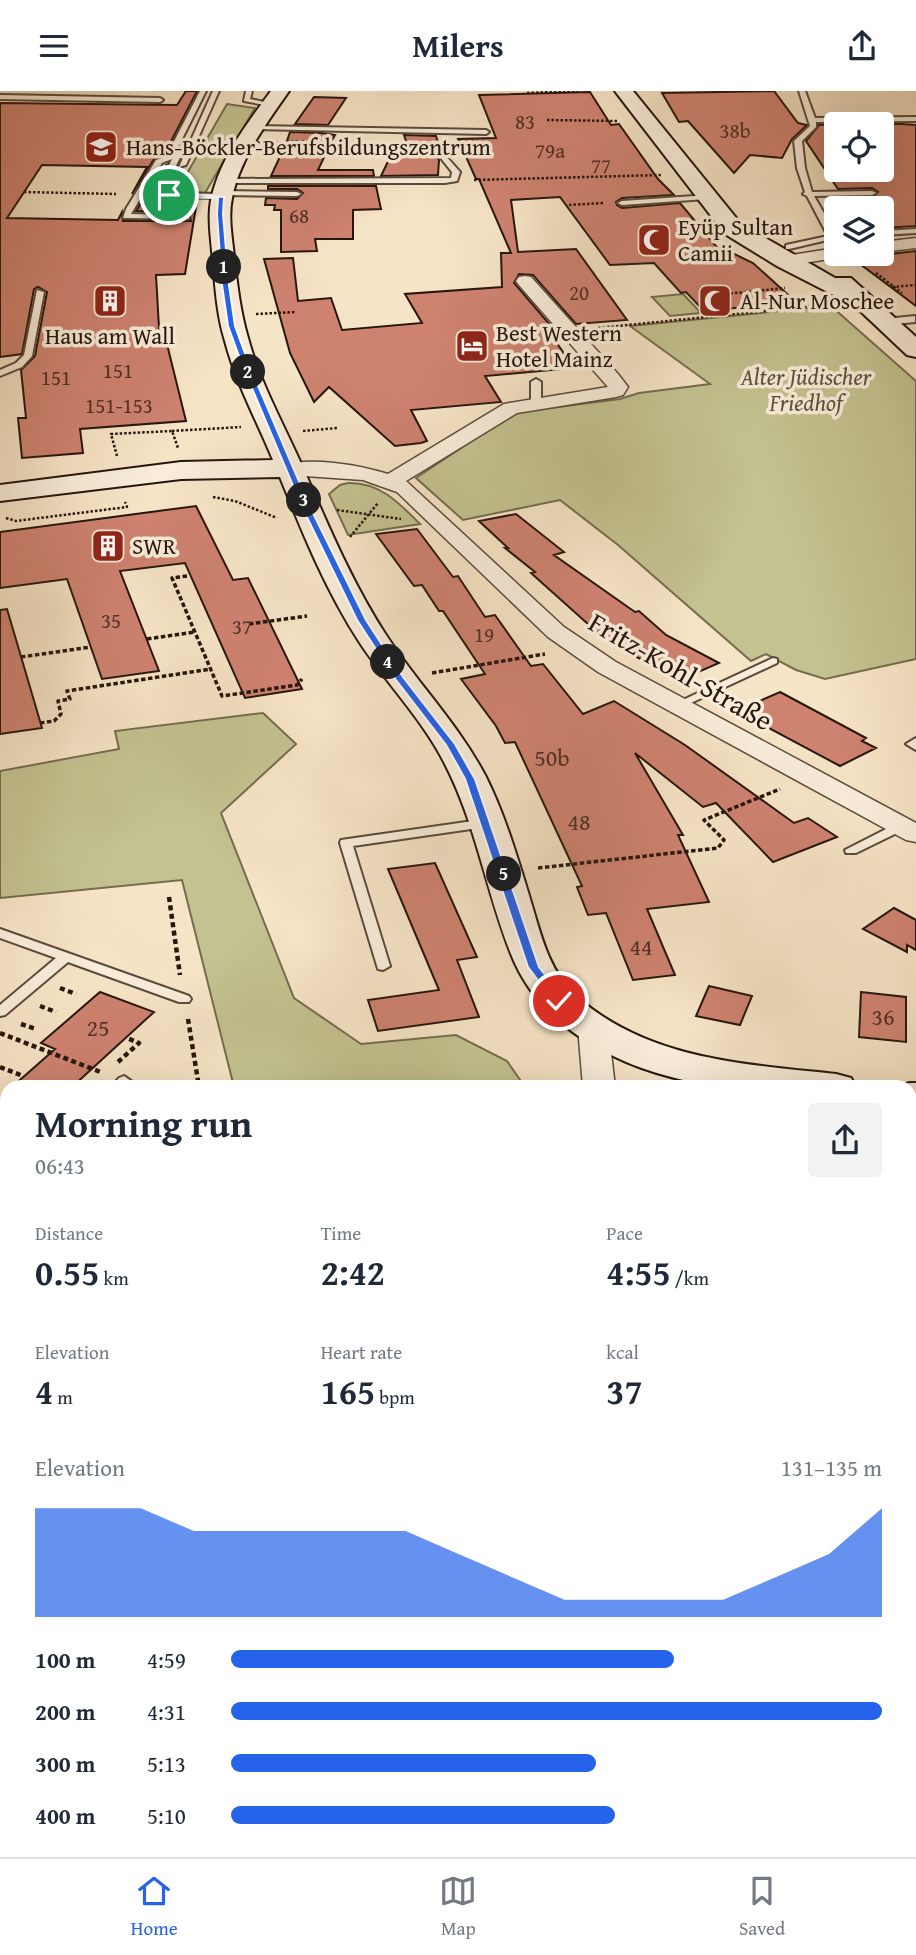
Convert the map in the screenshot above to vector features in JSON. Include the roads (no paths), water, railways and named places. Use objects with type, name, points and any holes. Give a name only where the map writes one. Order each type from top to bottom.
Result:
[{"type":"street","points":[[624,91],[706,197],[724,214],[733,229],[794,255],[861,301],[916,350]]},
{"type":"street","points":[[275,97],[251,136],[224,190],[220,214],[232,326],[261,426],[290,469],[307,512],[361,620],[399,678],[450,744],[470,779],[487,823],[533,967],[559,1001],[593,1027],[643,1053],[686,1067],[784,1080]]},
{"type":"street","points":[[894,246],[916,243]]},
{"type":"street","points":[[794,255],[824,254]]},
{"type":"street","points":[[388,489],[501,412],[536,403],[610,393],[618,387],[524,281]]},
{"type":"street","points":[[204,480],[257,445],[261,426]]},
{"type":"street","points":[[0,493],[117,488],[260,475],[290,469]]},
{"type":"street","name":"Fritz-Kohl-Straße","points":[[290,469],[357,473],[388,489],[411,493],[556,632],[607,667],[908,830]]},
{"type":"street","points":[[204,480],[307,512]]},
{"type":"street","points":[[593,1027],[597,1080]]},
{"type":"lane","points":[[170,194],[161,190],[206,91]]},
{"type":"lane","points":[[186,217],[126,216],[159,162],[169,157],[206,91]]},
{"type":"lane","points":[[170,194],[216,91]]},
{"type":"lane","points":[[249,91],[246,100],[275,97]]},
{"type":"lane","points":[[802,91],[813,120],[813,130],[800,139],[798,144],[807,194],[824,220]]},
{"type":"lane","points":[[0,97],[160,100]]},
{"type":"lane","points":[[813,120],[916,119]]},
{"type":"lane","points":[[251,136],[486,132]]},
{"type":"lane","points":[[251,136],[348,147]]},
{"type":"lane","points":[[340,156],[345,155],[350,138],[344,137]]},
{"type":"lane","points":[[141,195],[454,179],[456,172],[436,147]]},
{"type":"lane","points":[[224,190],[297,194]]},
{"type":"lane","points":[[807,194],[872,193]]},
{"type":"lane","points":[[622,203],[634,199],[706,197]]},
{"type":"lane","points":[[894,232],[916,231]]},
{"type":"lane","points":[[794,255],[824,241]]},
{"type":"lane","points":[[0,373],[19,365],[28,356],[40,292]]},
{"type":"lane","points":[[885,322],[915,319]]},
{"type":"lane","points":[[536,382],[536,403]]},
{"type":"lane","points":[[676,706],[773,661]]},
{"type":"lane","points":[[383,966],[345,843],[487,823]]},
{"type":"lane","points":[[851,850],[908,830]]},
{"type":"lane","points":[[0,933],[184,999]]},
{"type":"lane","points":[[0,1012],[66,957]]},
{"type":"place","name":"Hans-Böckler-Berufsbildungszentrum","points":[[101,147]]},
{"type":"place","name":"Eyüp Sultan Camii","points":[[654,240]]},
{"type":"place","name":"Haus am Wall","points":[[110,301]]},
{"type":"place","name":"Al-Nur Moschee","points":[[715,301]]},
{"type":"place","name":"Best Western Hotel Mainz","points":[[472,346]]},
{"type":"place","name":"SWR","points":[[108,546]]},
{"type":"park label","name":"Alter Jüdischer Friedhof","points":[[806,390]]}]
